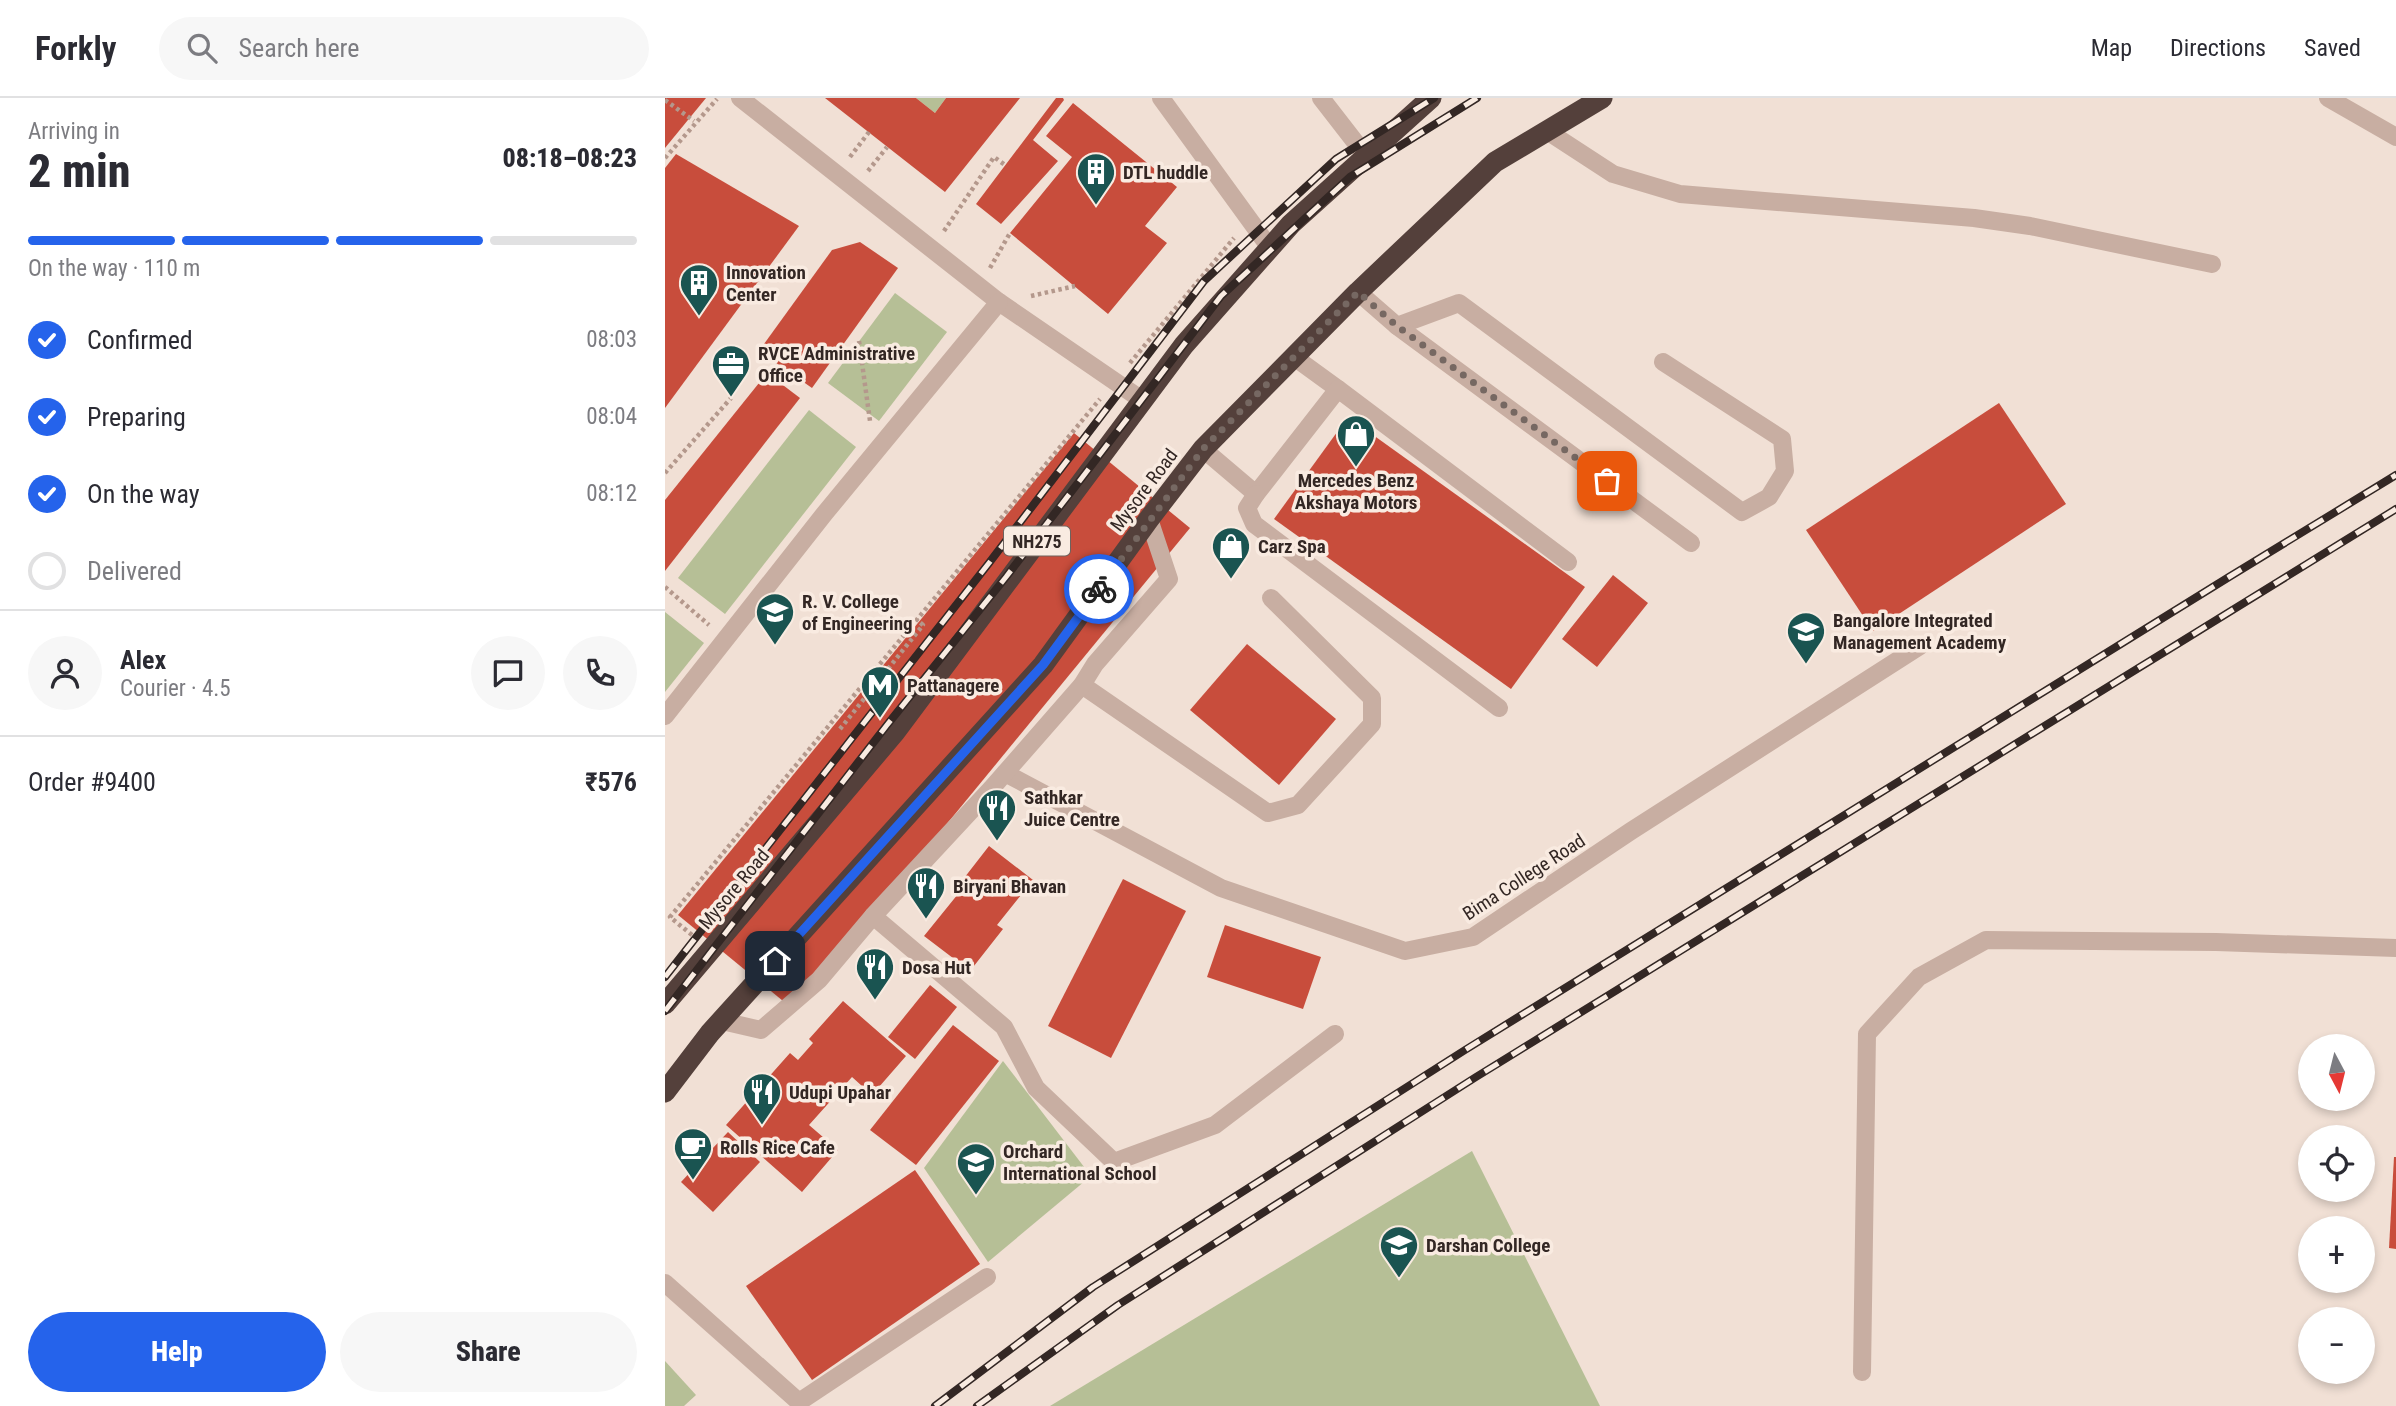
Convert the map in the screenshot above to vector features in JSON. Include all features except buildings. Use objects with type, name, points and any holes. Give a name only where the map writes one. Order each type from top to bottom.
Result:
[{"type":"highway","name":"Mysore Road","points":[[665,1004],[895,732],[1184,345],[1291,224],[1431,98]]},
{"type":"highway","name":"Mysore Road","points":[[665,1092],[722,1021],[1043,665],[1203,449],[1358,292],[1496,162],[1602,98]]},
{"type":"street","points":[[740,98],[999,302],[1142,400]]},
{"type":"street","points":[[1161,98],[1270,248]]},
{"type":"street","points":[[1321,98],[1366,156]]},
{"type":"street","points":[[2328,98],[2396,137]]},
{"type":"street","points":[[1547,131],[1613,174],[1680,194],[1974,218],[2031,226],[2212,264]]},
{"type":"street","points":[[1358,292],[1397,326],[1691,543]]},
{"type":"street","points":[[665,716],[999,302]]},
{"type":"street","points":[[1397,326],[1459,303],[1742,512],[1769,497],[1785,471],[1782,439],[1663,362]]},
{"type":"street","points":[[1294,358],[1568,562]]},
{"type":"street","points":[[1338,389],[1247,508],[1254,524],[1499,708]]},
{"type":"street","points":[[1203,449],[1256,494]]},
{"type":"street","points":[[722,1021],[761,1030],[819,980],[873,916],[1005,773],[1082,684],[1095,664],[1169,579],[1149,519]]},
{"type":"street","points":[[1082,684],[1268,813],[1298,805],[1372,724],[1372,698],[1271,598]]},
{"type":"street","name":"Bima College Road","points":[[1005,773],[1221,888],[1405,951],[1473,937],[1631,831],[1920,646]]},
{"type":"street","points":[[873,916],[1004,1027],[1035,1088],[1114,1162],[1215,1125],[1335,1034]]},
{"type":"street","points":[[1862,1373],[1867,1034],[1919,977],[1986,940],[2216,942],[2396,948]]},
{"type":"street","points":[[665,1283],[799,1402],[988,1277]]},
{"type":"path","points":[[665,158],[718,98]]},
{"type":"path","points":[[665,100],[694,121]]},
{"type":"path","points":[[850,156],[869,132]]},
{"type":"path","points":[[869,171],[887,147]]},
{"type":"path","points":[[932,249],[994,157],[1005,165]]},
{"type":"path","points":[[711,952],[670,917],[1249,220]]},
{"type":"path","points":[[979,286],[1010,233]]},
{"type":"path","points":[[999,302],[1075,286]]},
{"type":"path","points":[[859,341],[875,453]]},
{"type":"path","points":[[665,473],[731,398]]},
{"type":"path","points":[[665,587],[725,639]]},
{"type":"path","points":[[841,729],[923,625],[917,620]]},
{"type":"green space","points":[[916,98],[946,98],[935,113]]},
{"type":"green space","points":[[895,293],[947,332],[879,421],[828,383]]},
{"type":"green space","points":[[809,410],[856,447],[725,614],[678,578]]},
{"type":"green space","points":[[665,612],[704,643],[665,692]]},
{"type":"green space","points":[[1003,1061],[1091,1176],[988,1262],[924,1168]]},
{"type":"green space","name":"Darshan College","points":[[1472,1151],[1600,1406],[1050,1406]]},
{"type":"green space","points":[[665,1361],[696,1395],[684,1406],[665,1406]]},
{"type":"railway","points":[[665,977],[989,563],[1204,281],[1336,159],[1434,98]]},
{"type":"railway","points":[[665,1011],[887,725],[1006,577],[1221,296],[1350,177],[1477,98]]},
{"type":"railway","points":[[935,1406],[1093,1287],[1465,1050],[2396,475]]},
{"type":"railway","points":[[977,1406],[1118,1305],[1476,1077],[2396,509]]},
{"type":"way so far","points":[[1099,589],[1203,449],[1358,292],[1397,326],[1607,481]]},
{"type":"place","name":"DTL huddle","points":[[1096,206]]},
{"type":"place","name":"Innovation Center","points":[[699,317]]},
{"type":"place","name":"RVCE Administrative Office","points":[[731,398]]},
{"type":"place","name":"Mercedes Benz Akshaya Motors","points":[[1356,468]]},
{"type":"place","name":"Carz Spa","points":[[1231,580]]},
{"type":"place","name":"R. V. College of Engineering","points":[[775,646]]},
{"type":"place","name":"Bangalore Integrated Management Academy","points":[[1806,665]]},
{"type":"place","name":"Pattanagere","points":[[880,719]]},
{"type":"place","name":"Sathkar Juice Centre","points":[[997,842]]},
{"type":"place","name":"Biryani Bhavan","points":[[926,920]]},
{"type":"place","name":"Dosa Hut","points":[[875,1001]]},
{"type":"place","name":"Udupi Upahar","points":[[762,1126]]},
{"type":"place","name":"Rolls Rice Cafe","points":[[693,1181]]},
{"type":"place","name":"Orchard International School","points":[[976,1196]]},
{"type":"place","name":"Darshan College","points":[[1399,1279]]},
{"type":"route","points":[[775,961],[1043,665],[1099,589]]}]
